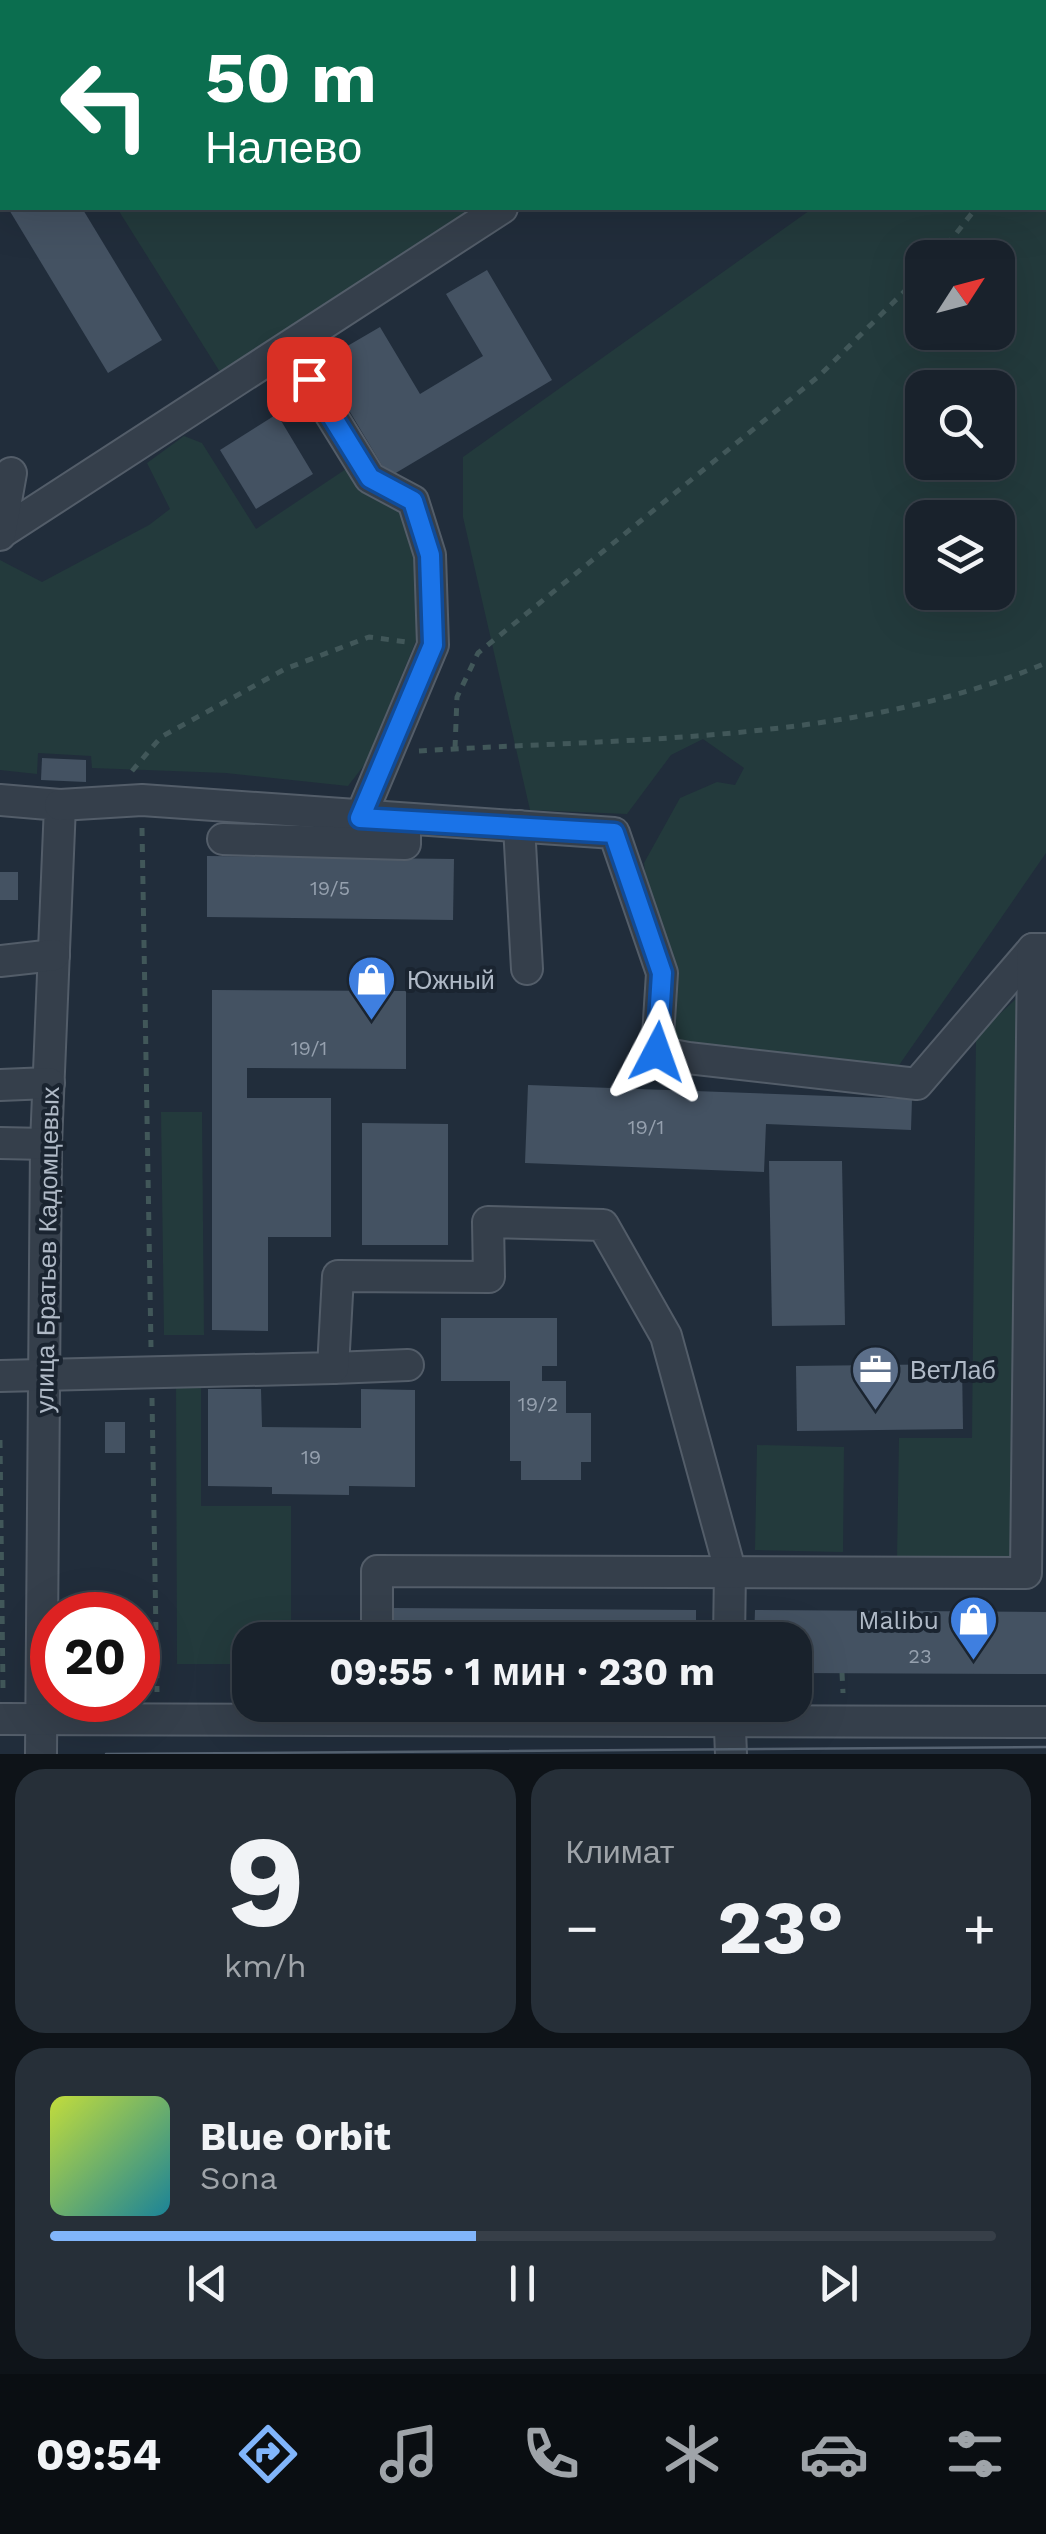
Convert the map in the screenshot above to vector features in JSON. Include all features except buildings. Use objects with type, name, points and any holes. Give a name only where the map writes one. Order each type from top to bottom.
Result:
[{"type":"street","points":[[1,534],[499,210]]},
{"type":"street","points":[[288,346],[370,478],[413,501],[430,555],[433,645],[360,818]]},
{"type":"street","points":[[1,534],[12,473]]},
{"type":"street","points":[[0,800],[60,805],[130,800],[614,833],[662,973],[657,1052],[917,1084],[1040,949]]},
{"type":"street","name":"улица Братьев Кадомцевых","points":[[43,1592],[46,1144],[60,805]]},
{"type":"street","points":[[224,839],[405,844],[405,821]]},
{"type":"street","points":[[519,826],[528,969]]},
{"type":"street","points":[[377,1622],[378,1572],[730,1570],[1026,1574],[1040,949]]},
{"type":"street","points":[[0,961],[54,955]]},
{"type":"street","points":[[0,1085],[49,1083]]},
{"type":"street","points":[[0,1143],[46,1144]]},
{"type":"street","points":[[333,1368],[338,1276],[489,1276],[488,1222],[603,1226],[666,1336],[730,1570],[729,1622]]},
{"type":"street","points":[[0,1376],[408,1365]]},
{"type":"street","points":[[1,1709],[30,1717]]},
{"type":"street","points":[[160,1717],[232,1715]]},
{"type":"street","points":[[812,1715],[1046,1722]]},
{"type":"street","name":"улица Братьев Кадомцевых","points":[[41,1754],[43,1722]]},
{"type":"street","points":[[729,1722],[731,1754]]},
{"type":"path","points":[[951,240],[974,210]]},
{"type":"path","points":[[455,748],[457,697],[478,653],[819,376],[905,291]]},
{"type":"path","points":[[155,1592],[152,1373],[130,800],[122,782],[161,737],[284,669],[368,637],[478,653]]},
{"type":"path","points":[[385,753],[796,727],[992,686],[1046,663]]},
{"type":"path","points":[[0,1440],[1,1709]]},
{"type":"path","points":[[842,1673],[843,1693]]},
{"type":"green space","points":[[118,210],[481,210],[225,380]]},
{"type":"green space","points":[[810,210],[1046,210],[1046,853],[895,1071],[661,1041],[644,863],[680,798],[717,782],[735,785],[744,768],[703,739],[671,755],[627,814],[530,810],[463,517],[463,457]]},
{"type":"green space","points":[[184,436],[202,443],[256,529],[349,467],[400,508],[420,559],[418,636],[365,764],[348,786],[226,773],[92,768],[91,756],[38,753],[37,774],[0,770],[0,560],[42,582],[149,525],[170,509],[147,463]]},
{"type":"green space","points":[[1017,998],[1012,1561],[897,1559],[899,1438],[972,1438],[976,1036]]},
{"type":"green space","points":[[161,1112],[202,1112],[204,1335],[164,1335]]},
{"type":"green space","points":[[176,1382],[201,1382],[201,1506],[291,1506],[291,1622],[232,1622],[232,1664],[177,1664]]},
{"type":"green space","points":[[757,1445],[844,1447],[843,1552],[755,1550]]},
{"type":"tram line","points":[[106,1754],[1046,1747]]},
{"type":"place","name":"Южный","points":[[372,1022]]},
{"type":"place","name":"ВетЛаб","points":[[875,1412]]},
{"type":"place","name":"Malibu","points":[[974,1662]]},
{"type":"route","points":[[309,379],[370,478],[413,501],[430,555],[433,645],[360,818],[614,833],[662,973],[657,1052]]}]
